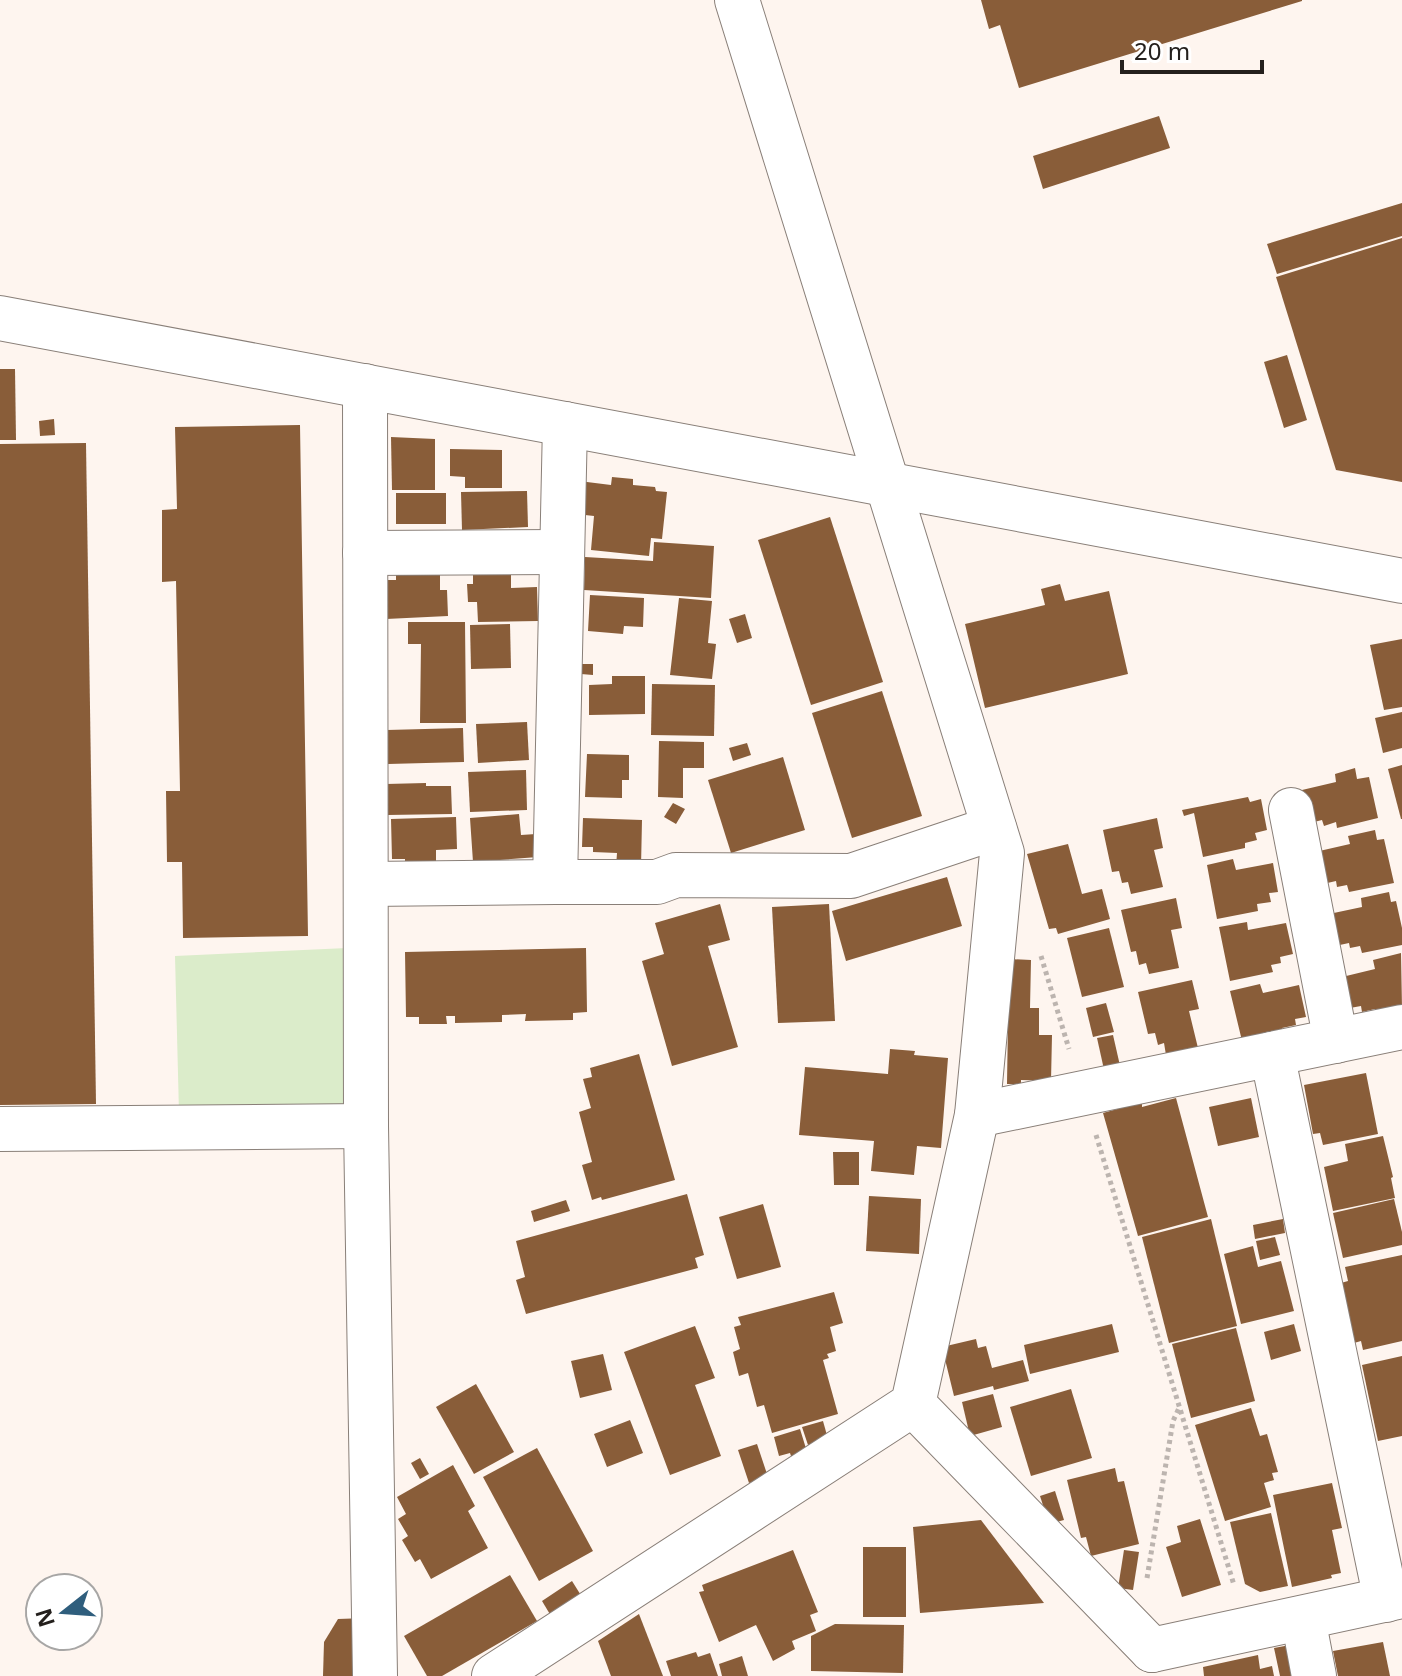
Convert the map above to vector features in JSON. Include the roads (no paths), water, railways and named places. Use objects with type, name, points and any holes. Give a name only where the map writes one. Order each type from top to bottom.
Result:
[{"type":"street","points":[[494,1676],[913,1404],[977,1115],[1002,853],[737,0]]},
{"type":"street","points":[[0,318],[1402,581]]},
{"type":"street","points":[[365,386],[366,1126],[375,1676]]},
{"type":"street","points":[[555,882],[565,424]]},
{"type":"street","points":[[365,553],[562,552]]},
{"type":"street","points":[[1291,810],[1336,1041]]},
{"type":"street","points":[[367,884],[657,882],[676,875],[851,876],[994,828]]},
{"type":"street","points":[[977,1115],[1402,1027]]},
{"type":"street","points":[[913,1404],[1145,1654],[1394,1598],[1272,1054]]},
{"type":"street","points":[[0,1129],[366,1126]]},
{"type":"street","points":[[1303,1618],[1314,1676]]}]
